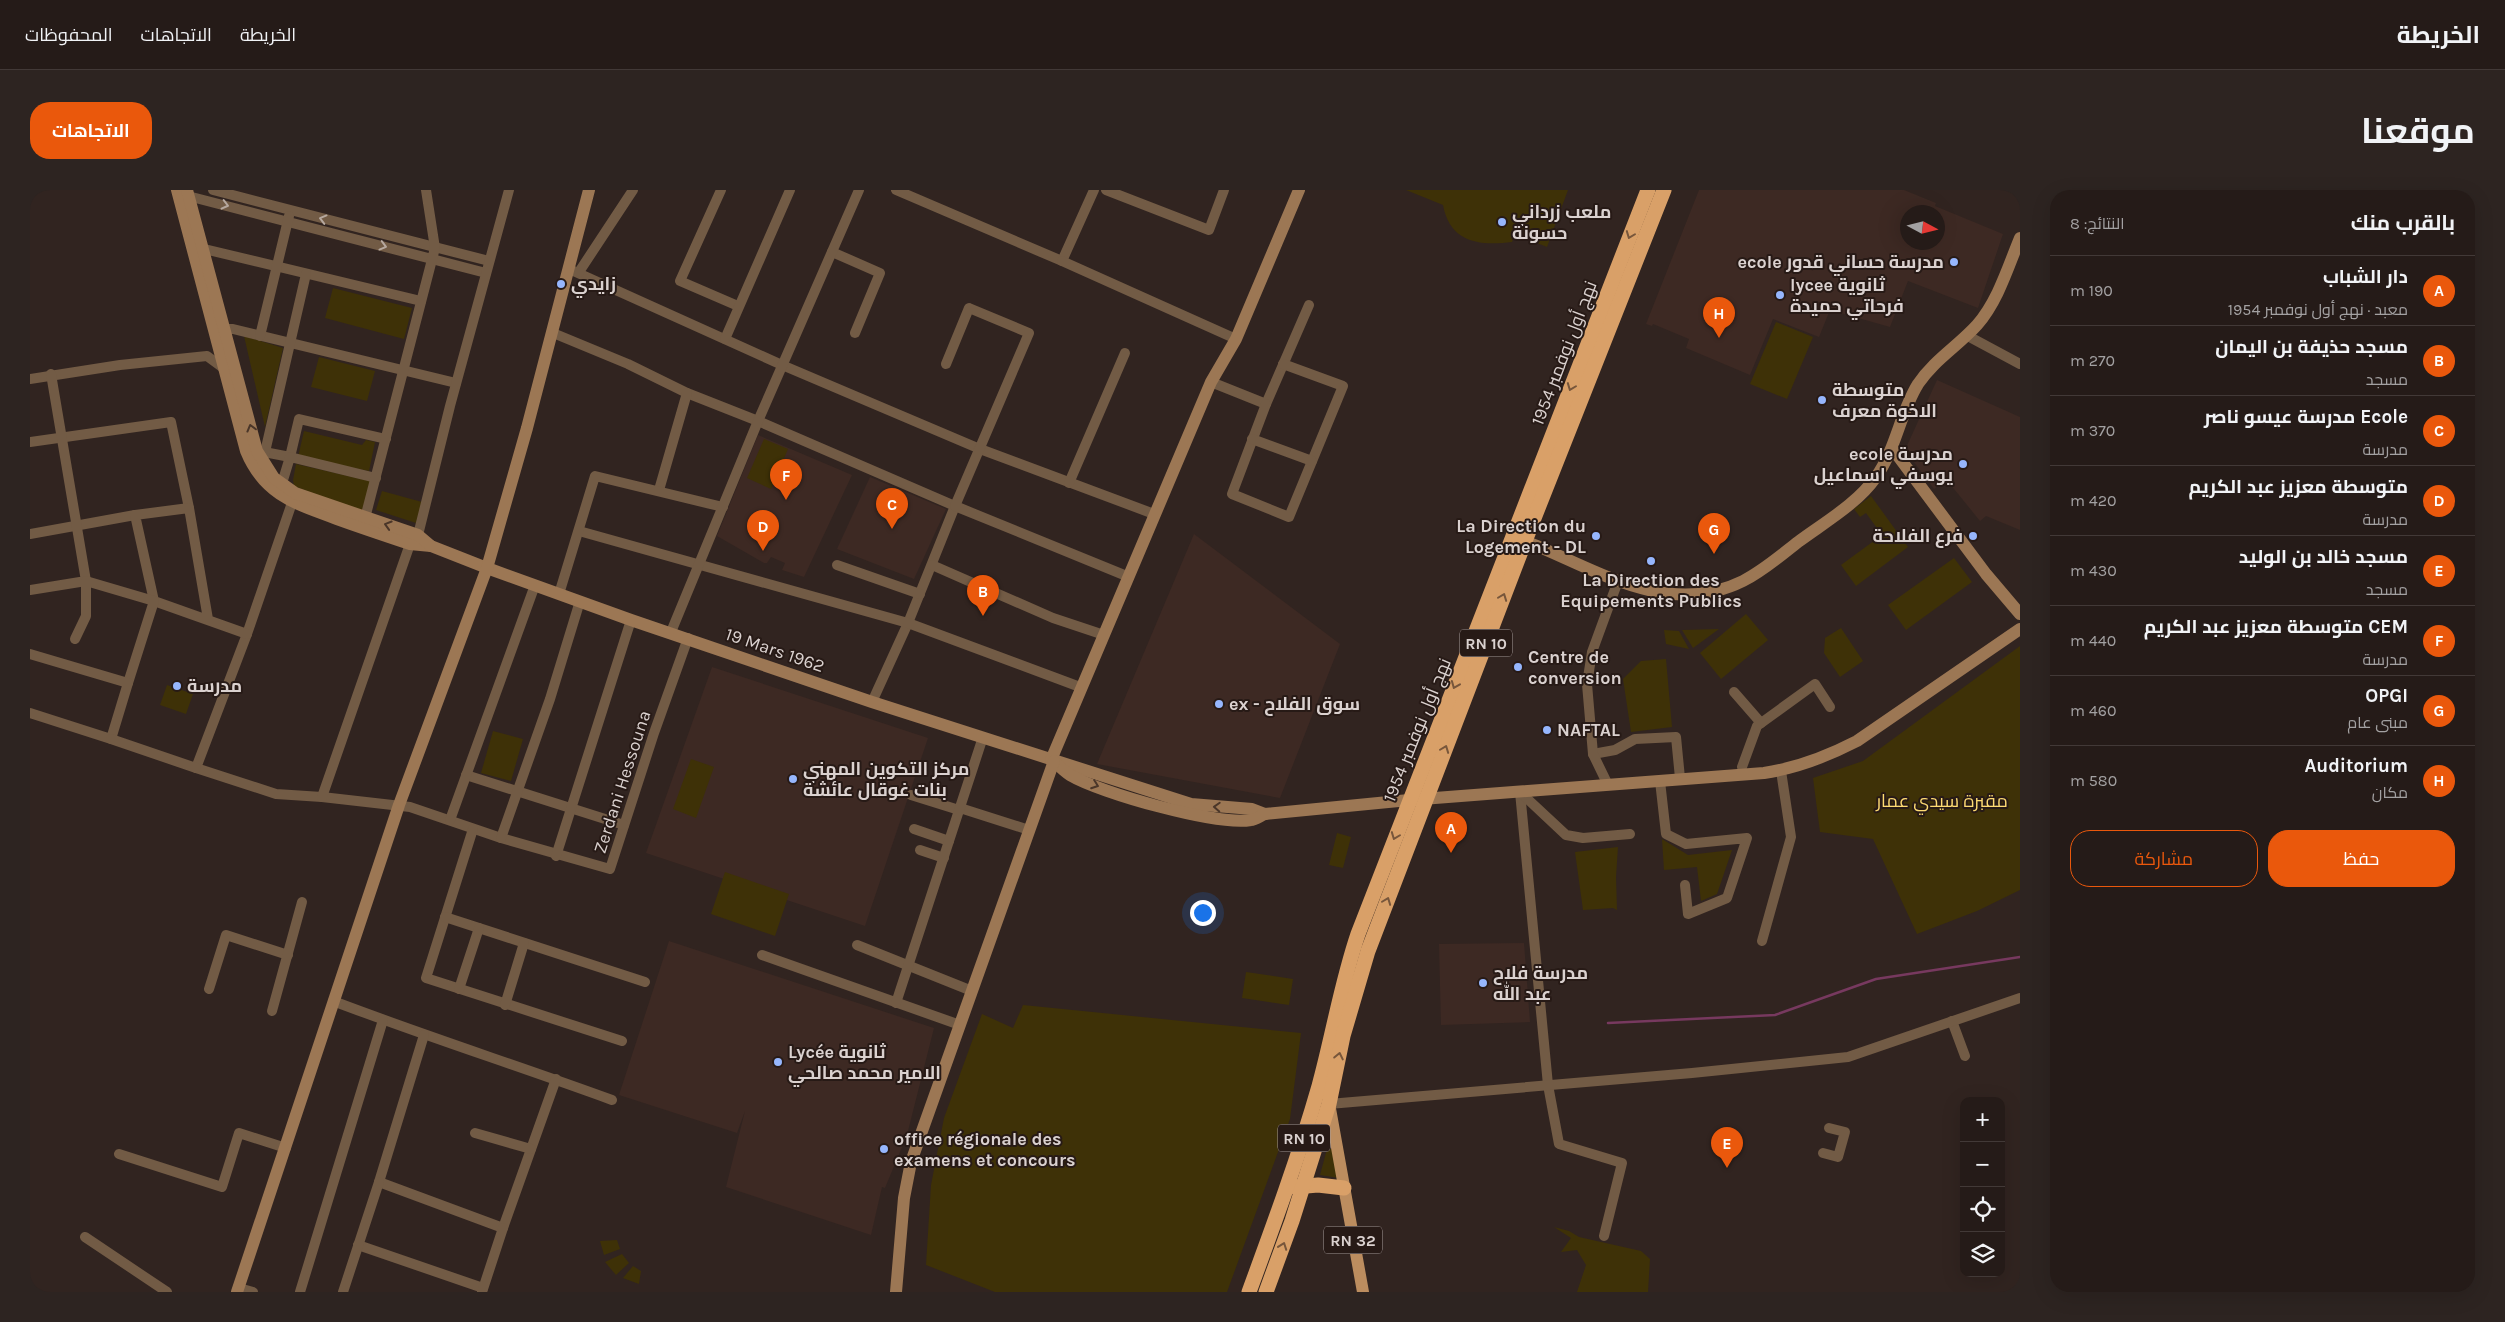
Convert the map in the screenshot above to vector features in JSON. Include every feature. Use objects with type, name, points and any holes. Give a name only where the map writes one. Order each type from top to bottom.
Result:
[{"type":"highway","name":"نهج أول نوفمبر 1954","points":[[1481,636],[1525,541],[1648,190]]},
{"type":"highway","name":"نهج أول نوفمبر 1954","points":[[1266,1292],[1304,1186],[1329,1104],[1343,1036],[1368,951],[1426,799],[1446,727],[1566,420],[1664,190]]},
{"type":"highway","name":"نهج أول نوفمبر 1954","points":[[1249,1292],[1320,1082],[1351,955],[1409,800],[1446,727]]},
{"type":"highway","points":[[1284,1192],[1304,1186],[1338,1187]]},
{"type":"highway","points":[[1297,1206],[1313,1194],[1338,1187]]},
{"type":"main road","name":"RN 32","points":[[1320,1082],[1329,1104],[1338,1187],[1362,1292]]},
{"type":"street","points":[[213,190],[291,210],[433,254],[486,273]]},
{"type":"street","points":[[364,523],[433,254],[426,190]]},
{"type":"street","points":[[322,797],[414,540],[509,190]]},
{"type":"street","points":[[253,1292],[238,1290],[399,805],[486,568],[553,333],[574,271],[589,190]]},
{"type":"street","points":[[574,271],[633,190]]},
{"type":"street","points":[[721,190],[680,281],[738,306]]},
{"type":"street","points":[[725,339],[790,190]]},
{"type":"street","points":[[671,632],[700,566],[758,420],[859,190]]},
{"type":"street","points":[[896,190],[1062,261],[1236,339]]},
{"type":"street","points":[[1062,261],[1094,190]]},
{"type":"street","points":[[1106,190],[1208,230],[1224,190]]},
{"type":"street","points":[[896,1292],[908,1174],[1030,830],[1052,761],[1080,687],[1104,635],[1211,382],[1236,339],[1300,190]]},
{"type":"street","points":[[414,540],[293,498],[256,470],[256,451],[196,247],[183,192],[288,221],[433,254],[489,261]]},
{"type":"street","points":[[260,336],[291,210]]},
{"type":"street","points":[[1525,541],[1644,591],[1677,595],[1714,591],[1742,581],[1757,573],[1855,500],[1875,478],[1892,448],[1917,386],[1935,363],[1985,315],[2020,238]]},
{"type":"street","points":[[196,247],[421,301]]},
{"type":"street","points":[[832,252],[880,273],[855,333]]},
{"type":"street","points":[[574,271],[782,365],[980,450],[1154,514]]},
{"type":"street","points":[[256,451],[291,344],[306,274]]},
{"type":"street","points":[[1283,364],[1343,386],[1289,517],[1232,494],[1266,404],[1283,364],[1309,305]]},
{"type":"street","points":[[872,702],[908,623],[955,506],[1029,333],[969,308],[946,364]]},
{"type":"street","points":[[220,329],[260,336],[456,383]]},
{"type":"street","points":[[220,329],[226,370],[256,451]]},
{"type":"street","points":[[553,333],[628,364],[688,393],[758,420],[955,506],[1128,577]]},
{"type":"street","points":[[1966,335],[2020,364]]},
{"type":"street","points":[[1069,483],[1124,353]]},
{"type":"street","points":[[30,379],[51,374],[207,356],[226,370]]},
{"type":"street","points":[[51,374],[86,581],[86,616],[75,639]]},
{"type":"street","points":[[1211,382],[1266,404]]},
{"type":"street","points":[[659,490],[688,393]]},
{"type":"street","points":[[280,489],[299,419],[386,439]]},
{"type":"street","points":[[30,442],[171,422],[189,508],[208,619]]},
{"type":"street","points":[[1252,439],[1312,461]]},
{"type":"street","points":[[1892,448],[1986,574],[2020,614]]},
{"type":"street","points":[[256,451],[290,457],[376,478]]},
{"type":"street","points":[[559,594],[595,476],[723,507]]},
{"type":"street","points":[[196,768],[248,634],[293,498]]},
{"type":"street","points":[[30,534],[135,515],[189,508]]},
{"type":"street","points":[[111,739],[154,600],[135,515]]},
{"type":"street","points":[[579,531],[908,623],[1080,687]]},
{"type":"street","name":"19 Mars 1962","points":[[414,540],[631,620],[1052,761],[1191,804],[1252,810],[1264,814],[1409,800],[1781,771],[1829,756],[1856,741],[2020,629]]},
{"type":"street","points":[[837,565],[920,594]]},
{"type":"street","points":[[932,565],[1053,618],[1104,635]]},
{"type":"street","points":[[30,590],[86,581],[154,600],[248,634]]},
{"type":"street","points":[[1608,785],[1592,754],[1587,684],[1592,652],[1618,581]]},
{"type":"street","points":[[450,820],[535,585]]},
{"type":"street","points":[[501,838],[550,699],[580,601]]},
{"type":"street","points":[[556,856],[631,620]]},
{"type":"street","name":"Zerdani Hessouna","points":[[30,713],[276,794],[399,805],[556,856],[610,870],[654,733],[688,638]]},
{"type":"street","points":[[30,654],[128,683]]},
{"type":"street","points":[[1742,767],[1757,726],[1815,684],[1830,707]]},
{"type":"street","points":[[1734,692],[1761,723]]},
{"type":"street","points":[[896,1003],[983,737]]},
{"type":"street","points":[[1592,754],[1615,750],[1635,739],[1676,737],[1680,778]]},
{"type":"street","points":[[1762,941],[1791,837],[1781,771]]},
{"type":"street","points":[[466,775],[624,825]]},
{"type":"street","points":[[1660,781],[1666,834],[1686,844],[1747,838],[1727,898],[1688,914],[1685,885]]},
{"type":"street","points":[[1520,792],[1566,834],[1583,838],[1630,834]]},
{"type":"street","points":[[1520,792],[1548,1085],[1559,1144],[1622,1163],[1604,1236]]},
{"type":"street","points":[[911,795],[1030,830]]},
{"type":"street","points":[[474,828],[426,978],[504,1005],[622,1041]]},
{"type":"street","points":[[914,829],[949,841]]},
{"type":"street","points":[[920,850],[944,858]]},
{"type":"street","points":[[272,1011],[302,902]]},
{"type":"street","points":[[445,917],[645,982]]},
{"type":"street","points":[[459,989],[479,928]]},
{"type":"street","points":[[209,989],[226,935],[288,955]]},
{"type":"street","points":[[504,1005],[524,943]]},
{"type":"street","points":[[856,945],[972,991]]},
{"type":"street","points":[[762,955],[960,1025]]},
{"type":"street","points":[[1329,1104],[1692,1074],[1848,1057],[2020,998]]},
{"type":"street","points":[[333,1001],[424,1035],[612,1100]]},
{"type":"street","points":[[300,1292],[383,1020]]},
{"type":"street","points":[[1952,1021],[1964,1056]]},
{"type":"street","points":[[343,1292],[424,1035]]},
{"type":"street","points":[[358,1245],[482,1290],[556,1080]]},
{"type":"street","points":[[1822,1153],[1838,1157],[1845,1132],[1829,1128]]},
{"type":"street","points":[[119,1154],[222,1187],[240,1133],[286,1148]]},
{"type":"street","points":[[475,1133],[531,1149]]},
{"type":"street","points":[[379,1182],[503,1228]]},
{"type":"street","points":[[86,1237],[167,1292]]},
{"type":"shaded area","name":"lycee ثانوية فرحاتي حميدة","points":[[1699,190],[1904,190],[1936,203],[1935,205],[1900,205],[1900,250],[1945,250],[1945,210],[2003,234],[1978,308],[1908,281],[1890,327],[1830,310],[1819,337],[1773,319],[1750,375],[1686,348],[1689,339],[1653,324],[1652,326],[1646,324]]},
{"type":"shaded area","name":"ecole مدرسة يوسفي اسماعيل","points":[[1937,380],[2020,417],[2020,530],[1986,516],[1980,521],[1946,479],[1934,489],[1905,450]]},
{"type":"shaded area","points":[[758,435],[852,475],[804,577],[782,570],[785,563],[771,557],[767,563],[764,563],[717,536]]},
{"type":"shaded area","points":[[870,477],[946,509],[914,579],[837,549]]},
{"type":"shaded area","name":"ex - سوق الفلاح","points":[[1194,534],[1340,644],[1280,798],[1097,764]]},
{"type":"shaded area","name":"مركز التكوين المهني بنات غوقال عائشة","points":[[712,667],[928,738],[865,926],[646,853]]},
{"type":"shaded area","name":"Lycée ثانوية الامير محمد صالحي","points":[[669,941],[934,1028],[907,1135],[885,1188],[882,1187],[871,1235],[726,1187],[745,1111],[737,1133],[619,1095]]},
{"type":"shaded area","name":"مدرسة فلاح عبد الله","points":[[1524,943],[1530,1022],[1441,1025],[1439,944]]},
{"type":"green space","name":"ملعب زرداني حسونة","points":[[1406,190],[1568,190],[1547,247],[1515,234],[1512,242],[1489,243],[1468,239],[1452,227],[1443,205]]},
{"type":"green space","points":[[333,288],[412,308],[404,339],[325,318]]},
{"type":"green space","points":[[1776,322],[1813,337],[1787,399],[1750,384]]},
{"type":"green space","points":[[244,336],[283,348],[265,427]]},
{"type":"green space","points":[[319,357],[375,371],[367,401],[311,387]]},
{"type":"green space","points":[[304,431],[362,445],[366,440],[375,442],[369,471],[298,457]]},
{"type":"green space","points":[[764,439],[788,449],[771,489],[747,478]]},
{"type":"green space","points":[[296,464],[374,482],[366,514],[294,486],[293,480]]},
{"type":"green space","points":[[382,491],[422,502],[416,523],[376,510]]},
{"type":"green space","points":[[1871,496],[1908,547],[1856,586],[1841,565],[1882,535],[1866,513],[1860,517],[1854,509]]},
{"type":"green space","points":[[1954,558],[1972,582],[1906,630],[1888,605]]},
{"type":"green space","points":[[1746,614],[1768,640],[1721,679],[1700,653]]},
{"type":"green space","points":[[1841,628],[1863,661],[1840,677],[1824,653],[1825,638]]},
{"type":"green space","points":[[1719,629],[1693,648],[1682,630]]},
{"type":"green space","points":[[1664,630],[1679,631],[1689,649],[1666,644]]},
{"type":"green space","name":"مقبرة سيدي عمار","points":[[2020,646],[2020,890],[1977,911],[1917,934],[1873,839],[1820,832],[1813,778],[1863,761]]},
{"type":"green space","points":[[1666,659],[1672,727],[1631,732],[1623,679],[1641,661]]},
{"type":"green space","points":[[167,685],[193,694],[186,714],[160,705]]},
{"type":"green space","points":[[493,731],[523,739],[511,781],[481,773]]},
{"type":"green space","points":[[691,759],[714,767],[696,818],[673,809]]},
{"type":"green space","points":[[1337,833],[1351,837],[1343,868],[1329,865]]},
{"type":"green space","points":[[1662,839],[1688,855],[1732,850],[1717,894],[1701,901],[1697,867],[1664,870]]},
{"type":"green space","points":[[1618,847],[1616,877],[1617,910],[1613,908],[1583,910],[1575,852]]},
{"type":"green space","points":[[725,872],[789,894],[775,936],[711,914]]},
{"type":"green space","points":[[1246,972],[1293,979],[1289,1005],[1242,998]]},
{"type":"green space","points":[[1023,1005],[1301,1033],[1290,1119],[1227,1292],[995,1292],[926,1265],[931,1185],[944,1118],[982,1014],[1013,1028]]},
{"type":"green space","points":[[1327,1149],[1334,1149],[1339,1178],[1320,1175]]},
{"type":"green space","points":[[1554,1227],[1569,1231],[1579,1237],[1641,1251],[1650,1259],[1648,1292],[1577,1292],[1586,1265],[1577,1250],[1561,1252],[1571,1238]]},
{"type":"green space","points":[[617,1240],[620,1249],[604,1255],[600,1241]]},
{"type":"green space","points":[[622,1254],[629,1263],[616,1275],[605,1262]]},
{"type":"green space","points":[[633,1266],[641,1271],[639,1284],[623,1278]]},
{"type":"waterway","points":[[1608,1023],[1775,1015],[1876,979],[2020,957]]},
{"type":"place","name":"ملعب زرداني حسونة","points":[[1502,222]]},
{"type":"place","name":"ecole مدرسة حساني قدور","points":[[1954,262]]},
{"type":"place","name":"زايدي","points":[[561,284]]},
{"type":"place","name":"lycee ثانوية فرحاتي حميدة","points":[[1780,295]]},
{"type":"place","name":"Auditorium","points":[[1719,338]]},
{"type":"place","name":"متوسطة الاخوة معرف","points":[[1822,400]]},
{"type":"place","name":"ecole مدرسة يوسفي اسماعيل","points":[[1963,464]]},
{"type":"place","name":"CEM متوسطة معزيز عبد الكريم","points":[[786,500]]},
{"type":"place","name":"Ecole مدرسة عيسو ناصر","points":[[892,529]]},
{"type":"place","name":"La Direction du Logement - DL","points":[[1596,536]]},
{"type":"place","name":"فرع الفلاحة","points":[[1973,536]]},
{"type":"place","name":"متوسطة معزيز عبد الكريم","points":[[763,551]]},
{"type":"place","name":"OPGI","points":[[1714,554]]},
{"type":"place","name":"La Direction des Equipements Publics","points":[[1651,561]]},
{"type":"place","name":"مسجد حذيفة بن اليمان","points":[[983,616]]},
{"type":"place","name":"Centre de conversion","points":[[1518,667]]},
{"type":"place","name":"مدرسة","points":[[177,686]]},
{"type":"place","name":"ex - سوق الفلاح","points":[[1219,704]]},
{"type":"place","name":"NAFTAL","points":[[1547,730]]},
{"type":"place","name":"مركز التكوين المهني بنات غوقال عائشة","points":[[793,779]]},
{"type":"place","name":"دار الشباب","points":[[1451,853]]},
{"type":"place","name":"مدرسة فلاح عبد الله","points":[[1483,983]]},
{"type":"place","name":"Lycée ثانوية الامير محمد صالحي","points":[[778,1062]]},
{"type":"place","name":"office régionale des examens et concours","points":[[884,1149]]},
{"type":"place","name":"مسجد خالد بن الوليد","points":[[1727,1168]]}]
